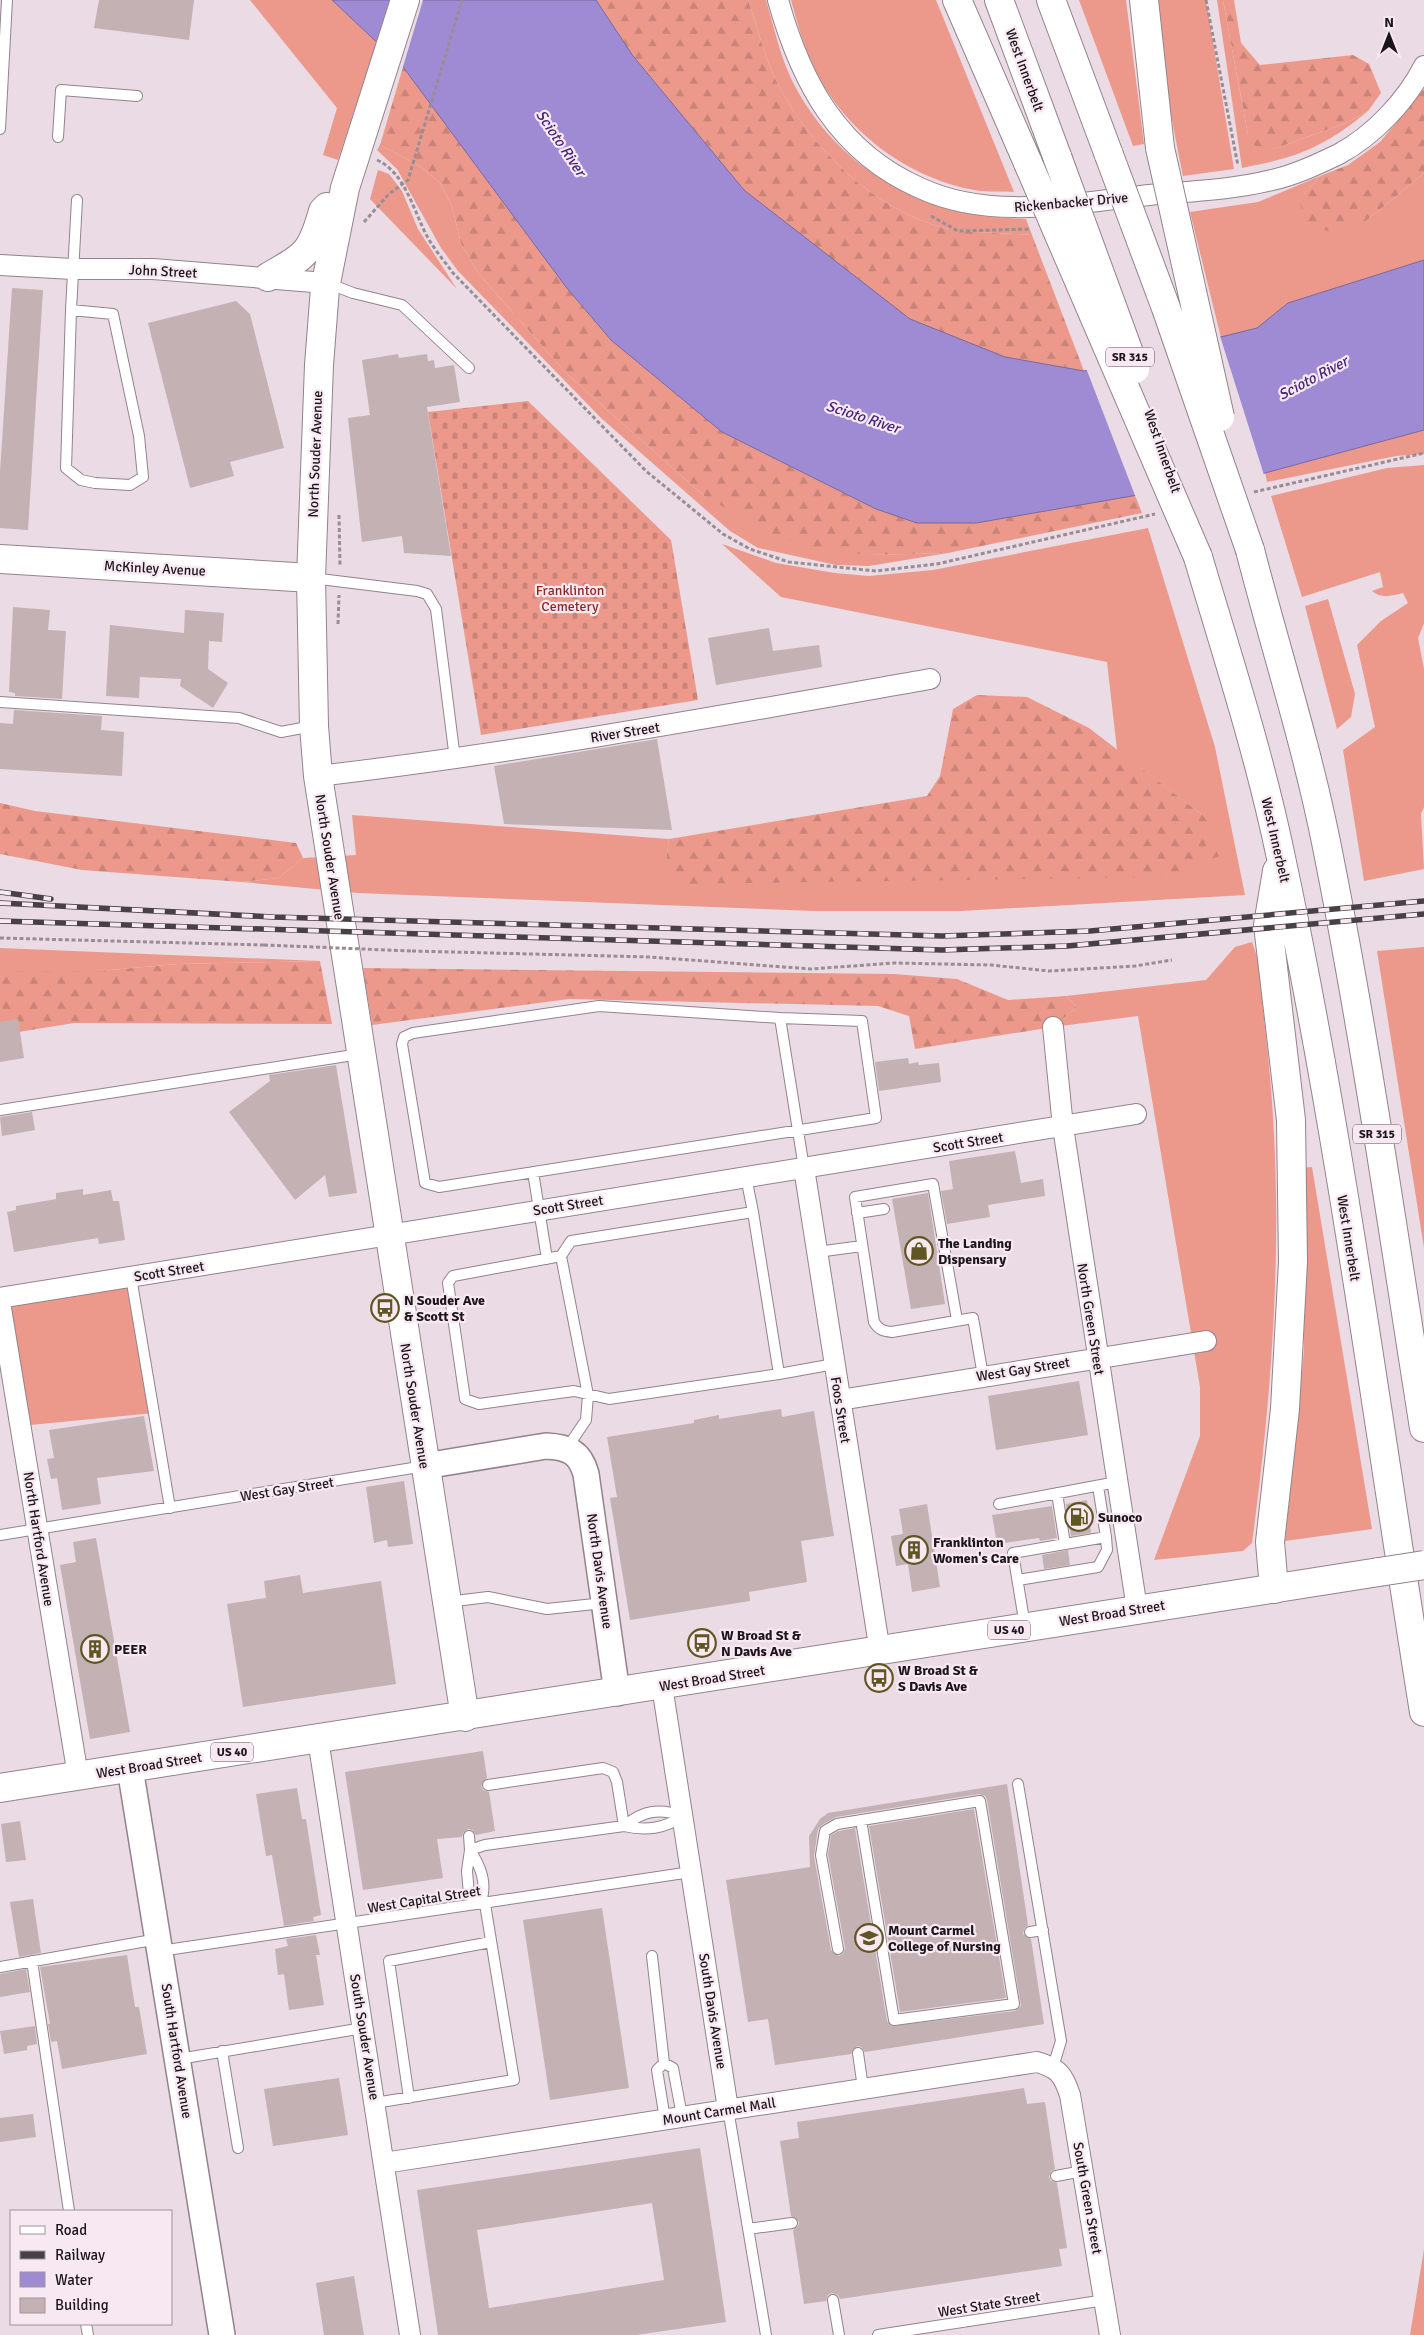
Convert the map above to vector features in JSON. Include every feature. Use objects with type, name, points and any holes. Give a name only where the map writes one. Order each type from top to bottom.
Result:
[{"type":"main road","name":"North Souder Avenue","points":[[404,0],[345,188],[326,283],[318,365],[311,578],[314,726],[318,776],[360,1054],[465,1717]]},
{"type":"main road","points":[[957,0],[1198,557]]},
{"type":"main road","name":"West Innerbelt","points":[[999,0],[1119,324],[1198,557],[1242,704],[1280,851],[1309,1003],[1348,1229],[1424,1712]]},
{"type":"main road","name":"SR 315","points":[[1051,0],[1166,308],[1250,550],[1304,747],[1326,841],[1392,1222],[1424,1428]]},
{"type":"main road","points":[[1144,0],[1160,148],[1250,550]]},
{"type":"main road","points":[[268,277],[305,254],[311,247],[323,211],[345,188]]},
{"type":"main road","name":"McKinley Avenue","points":[[0,559],[311,578]]},
{"type":"main road","points":[[1274,1589],[1270,1542],[1285,1409],[1293,1262],[1291,1120],[1268,925],[1280,851]]},
{"type":"main road","name":"West Broad Street","points":[[0,1788],[465,1717],[1424,1565]]},
{"type":"street","name":"Rickenbacker Drive","points":[[778,0],[801,69],[823,108],[851,141],[882,166],[920,188],[965,203],[1020,208],[1213,189],[1273,180],[1310,167],[1341,153],[1373,131],[1400,102],[1424,66]]},
{"type":"street","name":"John Street","points":[[0,265],[73,269],[152,269],[326,283]]},
{"type":"street","name":"River Street","points":[[318,776],[455,759],[702,720],[930,679]]},
{"type":"street","name":"North Green Street","points":[[1053,1027],[1062,1127],[1097,1357],[1108,1484],[1127,1547],[1137,1609]]},
{"type":"street","name":"Scott Street","points":[[0,1298],[1136,1114]]},
{"type":"street","name":"Foos Street","points":[[804,1168],[880,1652]]},
{"type":"street","name":"North Hartford Avenue","points":[[0,1302],[78,1776]]},
{"type":"street","name":"West Gay Street","points":[[840,1400],[1097,1357],[1206,1341]]},
{"type":"street","name":"West Gay Street","points":[[425,1466],[546,1446],[569,1451]]},
{"type":"street","name":"North Davis Avenue","points":[[569,1451],[582,1461],[586,1474],[617,1693]]},
{"type":"street","name":"South Davis Avenue","points":[[662,1686],[728,2109]]},
{"type":"street","name":"South Souder Avenue","points":[[318,1739],[410,2335]]},
{"type":"street","name":"South Hartford Avenue","points":[[130,1768],[179,2059],[222,2335]]},
{"type":"street","name":"Mount Carmel Mall","points":[[384,2162],[1037,2062],[1053,2067]]},
{"type":"street","name":"South Green Street","points":[[1053,2067],[1065,2079],[1070,2094],[1110,2335]]},
{"type":"lane","points":[[0,129],[2,48],[9,2]]},
{"type":"lane","points":[[58,137],[61,90],[137,96]]},
{"type":"lane","points":[[71,310],[113,314],[139,436],[143,478],[130,485],[82,480],[66,468],[71,310],[78,200]]},
{"type":"lane","points":[[326,283],[353,293],[402,305],[469,368]]},
{"type":"lane","points":[[311,578],[417,592],[427,594],[432,600],[438,622],[455,759]]},
{"type":"lane","points":[[0,702],[239,718],[281,732],[314,726]]},
{"type":"lane","points":[[599,1006],[780,1018],[862,1021],[876,1118],[798,1130],[439,1187],[424,1183],[402,1044],[404,1037],[413,1033],[599,1006]]},
{"type":"lane","points":[[780,1018],[804,1168]]},
{"type":"lane","points":[[0,1110],[360,1054]]},
{"type":"lane","points":[[533,1172],[547,1258]]},
{"type":"lane","points":[[746,1177],[779,1374]]},
{"type":"lane","points":[[957,1320],[933,1184],[855,1197],[874,1322],[877,1328],[892,1332],[973,1318],[983,1376]]},
{"type":"lane","points":[[858,1213],[884,1209]]},
{"type":"lane","points":[[569,1451],[586,1420],[588,1395],[561,1256],[571,1241],[753,1212]]},
{"type":"lane","points":[[817,1252],[862,1246]]},
{"type":"lane","points":[[561,1256],[453,1276],[448,1283],[466,1399],[479,1404],[574,1391],[609,1399],[834,1364]]},
{"type":"lane","points":[[131,1277],[170,1508]]},
{"type":"lane","name":"West Gay Street","points":[[0,1535],[425,1466]]},
{"type":"lane","points":[[999,1504],[1108,1484],[1107,1550],[1098,1567],[1018,1580]]},
{"type":"lane","points":[[1057,1493],[1066,1544]]},
{"type":"lane","points":[[1026,1627],[1013,1552],[1106,1537]]},
{"type":"lane","points":[[1107,1550],[1127,1547]]},
{"type":"lane","points":[[446,1602],[488,1597],[547,1609],[605,1603]]},
{"type":"lane","points":[[488,1785],[603,1768],[613,1772],[617,1782],[624,1826]]},
{"type":"lane","points":[[1018,1784],[1062,2041],[1053,2067]]},
{"type":"lane","points":[[838,1949],[821,1855],[826,1831],[837,1824],[861,1820],[980,1801],[1014,2004],[894,2020],[861,1820]]},
{"type":"lane","points":[[624,1826],[639,1815],[666,1810],[683,1816]]},
{"type":"lane","points":[[470,1850],[485,1845],[624,1826],[641,1830],[669,1826],[683,1816]]},
{"type":"lane","points":[[469,1836],[470,1850],[466,1871],[469,1895],[482,1904]]},
{"type":"lane","points":[[375,2103],[514,2080],[491,1942],[482,1904],[484,1892],[480,1868],[470,1850]]},
{"type":"lane","name":"West Capital Street","points":[[0,1966],[32,1960],[348,1925],[692,1872]]},
{"type":"lane","points":[[1030,1932],[1043,1930]]},
{"type":"lane","points":[[409,2098],[389,1960],[491,1942]]},
{"type":"lane","points":[[652,1956],[664,2062],[657,2070],[673,2118]]},
{"type":"lane","points":[[32,1960],[69,2210]]},
{"type":"lane","points":[[179,2059],[363,2028]]},
{"type":"lane","points":[[222,2051],[238,2148]]},
{"type":"lane","points":[[858,2053],[863,2088]]},
{"type":"lane","points":[[664,2062],[673,2068],[673,2118]]},
{"type":"lane","name":"South Davis Avenue","points":[[728,2109],[766,2335]]},
{"type":"lane","points":[[1056,2176],[1083,2171]]},
{"type":"lane","points":[[748,2230],[792,2223]]},
{"type":"lane","points":[[833,2300],[839,2335]]},
{"type":"lane","name":"West State Street","points":[[878,2335],[936,2330],[1105,2300]]},
{"type":"path","points":[[360,228],[383,200],[403,186],[412,171],[462,0]]},
{"type":"path","points":[[372,157],[382,162],[403,186],[428,239],[453,274],[646,471],[723,534],[750,549],[789,562],[876,571],[937,564],[1156,514]]},
{"type":"path","points":[[1251,492],[1424,454]]},
{"type":"path","points":[[338,627],[340,581],[339,512]]},
{"type":"path","points":[[0,938],[650,957],[812,969],[894,963],[991,965],[1049,971],[1136,966],[1172,960]]},
{"type":"path","points":[[361,943],[362,952]]},
{"type":"green space","points":[[250,0],[332,0],[377,42],[338,160],[323,155],[337,108]]},
{"type":"green space","points":[[596,0],[748,0],[770,67],[787,101],[803,125],[842,169],[865,188],[889,204],[941,227],[973,232],[1032,235],[1084,371],[1005,357],[910,319],[744,190],[633,56]]},
{"type":"green space","points":[[748,0],[766,0],[783,57],[797,90],[817,120],[840,146],[865,168],[894,186],[924,200],[956,210],[1026,219],[1032,235],[973,232],[941,227],[889,204],[865,188],[842,169],[803,125],[787,101],[770,67]]},
{"type":"green space","points":[[791,0],[936,0],[1014,192],[980,191],[928,176],[904,164],[881,149],[860,131],[826,89],[813,65],[803,41]]},
{"type":"green space","points":[[1079,0],[1126,0],[1144,144],[1133,146]]},
{"type":"green space","points":[[1159,0],[1206,0],[1234,169],[1183,176],[1174,132],[1161,44]]},
{"type":"green space","points":[[1217,0],[1223,0],[1248,135],[1274,149],[1346,123],[1368,111],[1338,134],[1309,149],[1278,160],[1242,168]]},
{"type":"green space","points":[[1223,0],[1234,0],[1241,43],[1260,65],[1353,55],[1369,64],[1381,93],[1368,111],[1346,123],[1274,149],[1255,146],[1248,135]]},
{"type":"green space","points":[[403,67],[566,287],[611,340],[722,432],[876,509],[917,523],[976,523],[1135,495],[1142,513],[948,553],[870,555],[816,549],[770,533],[704,496],[566,373],[478,273],[461,244],[452,206],[440,183],[420,166],[380,145]]},
{"type":"green space","points":[[1424,89],[1424,173],[1366,221],[1333,232],[1309,226],[1300,204],[1304,194],[1320,176],[1348,165],[1380,142]]},
{"type":"green space","points":[[380,145],[420,166],[440,183],[452,206],[461,244],[478,273],[566,373],[704,496],[870,555],[948,553],[869,566],[836,565],[758,548],[730,531],[601,418],[458,271],[441,248],[397,169],[377,150]]},
{"type":"green space","points":[[378,170],[389,174],[402,191],[418,229],[457,289],[370,199]]},
{"type":"green space","points":[[1424,173],[1424,260],[1288,303],[1257,328],[1221,338],[1190,212],[1258,202],[1320,176],[1304,194],[1366,221]]},
{"type":"green space","name":"Franklinton Cemetery","points":[[528,401],[671,540],[698,700],[481,735],[428,412]]},
{"type":"green space","points":[[1424,430],[1424,454],[1396,456],[1267,482],[1265,473]]},
{"type":"green space","points":[[1424,465],[1424,623],[1418,638],[1424,669],[1424,807],[1421,814],[1424,869],[1364,881],[1343,750],[1375,727],[1357,645],[1381,621],[1408,603],[1403,593],[1383,596],[1372,591],[1383,587],[1380,572],[1302,597],[1271,496],[1387,468]]},
{"type":"green space","points":[[1148,528],[1215,747],[1245,895],[961,911],[814,911],[358,893],[242,882],[279,878],[303,858],[356,855],[352,815],[669,839],[666,860],[1205,817],[1117,750],[1107,662],[781,597],[722,544],[776,563],[835,573],[869,576],[933,570]]},
{"type":"green space","points":[[1328,599],[1355,694],[1351,717],[1337,729],[1305,606]]},
{"type":"green space","points":[[977,695],[1027,697],[1089,728],[1205,817],[1219,856],[1171,877],[681,884],[666,860],[669,839],[927,796],[940,776],[953,709]]},
{"type":"green space","points":[[0,803],[35,811],[296,843],[303,858],[279,878],[242,882],[82,870],[0,854]]},
{"type":"green space","points":[[1252,942],[1258,959],[1270,1078],[1276,1224],[1273,1331],[1265,1437],[1252,1543],[1243,1551],[1154,1560],[1200,1436],[1200,1387],[1138,1016],[1053,1027],[1077,1007],[1066,996],[1206,980],[1235,947]]},
{"type":"green space","points":[[1424,947],[1424,1248],[1377,951]]},
{"type":"green space","points":[[0,948],[320,961],[178,964],[98,971],[0,971]]},
{"type":"green space","points":[[320,961],[332,1024],[74,1023],[0,1035],[0,971],[98,971],[178,964]]},
{"type":"green space","points":[[363,968],[894,974],[957,979],[1008,1000],[1066,996],[1077,1007],[1053,1027],[915,1049],[909,1016],[878,1006],[569,999],[372,1025]]},
{"type":"green space","points":[[1312,1167],[1372,1529],[1285,1541],[1304,1350],[1300,1168]]},
{"type":"green space","points":[[131,1277],[154,1413],[20,1426],[0,1302]]},
{"type":"green space","points":[[1424,2249],[1424,2335],[1410,2335]]},
{"type":"water","name":"Scioto River","points":[[332,0],[596,0],[633,56],[744,190],[910,319],[1005,357],[1084,371],[1257,328],[1288,303],[1424,260],[1424,430],[1265,473],[976,523],[917,523],[876,509],[722,432],[611,340],[566,287],[403,67]]},
{"type":"pier","points":[[390,0],[423,0],[402,70],[376,44]]},
{"type":"pier","points":[[1220,336],[1264,475],[1136,498],[1086,368]]},
{"type":"building","points":[[99,0],[194,0],[189,40],[94,28]]},
{"type":"building","points":[[12,288],[43,290],[28,530],[0,528],[0,472]]},
{"type":"building","points":[[236,301],[250,314],[284,448],[230,462],[234,476],[190,488],[148,323]]},
{"type":"building","points":[[398,354],[399,358],[427,354],[428,361],[434,360],[435,368],[454,365],[460,402],[427,407],[451,556],[404,553],[402,536],[362,542],[348,418],[370,415],[362,360]]},
{"type":"building","points":[[13,607],[50,610],[48,630],[66,631],[62,699],[15,696],[15,693],[9,692]]},
{"type":"building","points":[[185,610],[224,613],[222,642],[209,641],[208,669],[228,683],[213,708],[180,686],[181,679],[140,677],[139,698],[106,696],[110,625],[184,633]]},
{"type":"building","points":[[769,628],[773,651],[819,645],[822,667],[716,685],[708,638]]},
{"type":"building","points":[[14,710],[102,716],[101,730],[124,732],[122,776],[0,769],[0,723],[13,724]]},
{"type":"building","points":[[657,739],[672,830],[504,824],[494,766]]},
{"type":"building","points":[[18,1019],[24,1058],[0,1062],[0,1022]]},
{"type":"building","points":[[908,1058],[909,1064],[918,1062],[919,1065],[939,1063],[941,1082],[879,1091],[875,1062]]},
{"type":"building","points":[[336,1065],[357,1193],[329,1197],[325,1175],[295,1200],[229,1112],[270,1081],[269,1075]]},
{"type":"building","points":[[32,1112],[35,1130],[2,1136],[0,1117]]},
{"type":"building","points":[[1015,1151],[1021,1183],[1043,1179],[1045,1196],[988,1205],[990,1217],[947,1224],[941,1191],[953,1189],[949,1161]]},
{"type":"building","points":[[83,1189],[83,1195],[111,1190],[113,1201],[119,1201],[125,1240],[99,1244],[98,1238],[14,1252],[7,1212],[16,1210],[16,1206],[56,1199],[56,1193]]},
{"type":"building","name":"The Landing Dispensary","points":[[928,1193],[945,1304],[911,1309],[892,1199]]},
{"type":"building","points":[[1079,1381],[1088,1435],[996,1450],[988,1396]]},
{"type":"building","points":[[781,1409],[782,1417],[814,1411],[834,1536],[801,1541],[807,1582],[749,1592],[750,1601],[630,1620],[610,1498],[617,1497],[607,1437],[694,1423],[694,1420],[719,1415],[719,1419]]},
{"type":"building","points":[[144,1416],[154,1471],[97,1478],[101,1504],[62,1510],[57,1478],[51,1479],[47,1459],[54,1458],[49,1430]]},
{"type":"building","points":[[404,1481],[413,1544],[388,1547],[387,1540],[374,1543],[366,1487]]},
{"type":"building","name":"Sunoco","points":[[1087,1500],[1091,1533],[1071,1536],[1066,1504]]},
{"type":"building","name":"Franklinton Women's Care","points":[[927,1504],[940,1587],[912,1592],[908,1564],[896,1566],[891,1536],[903,1534],[899,1509]]},
{"type":"building","points":[[1052,1506],[1057,1538],[1040,1541],[1039,1538],[997,1544],[992,1515]]},
{"type":"building","name":"PEER","points":[[96,1538],[130,1732],[90,1739],[60,1565],[76,1562],[73,1542]]},
{"type":"building","points":[[1068,1550],[1070,1565],[1044,1569],[1042,1555]]},
{"type":"building","points":[[300,1575],[303,1593],[381,1581],[396,1684],[243,1707],[227,1604],[266,1598],[264,1581]]},
{"type":"building","points":[[483,1751],[487,1778],[481,1786],[483,1790],[489,1792],[495,1831],[476,1835],[472,1830],[468,1829],[463,1833],[462,1837],[437,1839],[443,1878],[363,1890],[345,1772]]},
{"type":"building","points":[[1007,1784],[1028,1925],[1024,1929],[1023,1934],[1031,1939],[1044,2024],[865,2052],[861,2047],[857,2046],[851,2054],[775,2065],[768,2019],[748,2022],[726,1880],[810,1867],[809,1836],[820,1819],[828,1813]],"holes":[[[979,1794],[985,1796],[1021,2006],[1015,2011],[892,2026],[887,2021],[855,1828],[839,1831],[831,1835],[828,1855],[845,1948],[843,1954],[839,1956],[831,1950],[814,1856],[818,1829],[836,1817]]]},
{"type":"building","points":[[297,1788],[302,1819],[306,1819],[321,1915],[313,1917],[314,1921],[284,1926],[272,1855],[266,1856],[256,1794]]},
{"type":"building","points":[[974,1809],[1006,1998],[900,2012],[869,1826]]},
{"type":"building","points":[[20,1821],[26,1860],[6,1862],[1,1824]]},
{"type":"building","points":[[33,1899],[41,1953],[19,1957],[10,1902]]},
{"type":"building","points":[[602,1908],[629,2088],[550,2100],[523,1920]]},
{"type":"building","points":[[316,1935],[320,1955],[316,1955],[324,2005],[289,2010],[284,1974],[278,1975],[275,1949],[288,1946],[286,1939]]},
{"type":"building","points":[[127,1955],[135,2007],[139,2007],[147,2054],[62,2069],[57,2041],[51,2042],[48,2024],[50,2024],[40,1967]]},
{"type":"building","points":[[26,1969],[30,1992],[0,1997],[0,1974]]},
{"type":"building","points":[[35,2026],[37,2044],[27,2046],[27,2050],[4,2054],[0,2031]]},
{"type":"building","points":[[339,2078],[348,2135],[273,2146],[264,2089]]},
{"type":"building","points":[[1024,2088],[1027,2104],[1045,2102],[1055,2169],[1051,2171],[1049,2177],[1051,2181],[1057,2183],[1067,2248],[1059,2249],[1062,2266],[840,2299],[838,2295],[832,2293],[828,2295],[826,2301],[804,2304],[793,2230],[798,2226],[799,2222],[791,2216],[780,2141],[799,2138],[797,2122]]},
{"type":"building","points":[[33,2114],[36,2137],[0,2142],[0,2118]]},
{"type":"building","points":[[700,2148],[726,2322],[636,2335],[438,2335],[417,2190]],"holes":[[[652,2203],[664,2280],[489,2308],[477,2230]]]},
{"type":"building","points":[[354,2276],[364,2335],[324,2335],[316,2283]]},
{"type":"railway","points":[[0,892],[51,899]]},
{"type":"railway","points":[[0,903],[273,917],[942,936],[1090,931],[1424,901]]},
{"type":"railway","points":[[0,921],[942,950],[1067,946],[1424,914]]},
{"type":"place","name":"The Landing Dispensary","points":[[919,1251]]},
{"type":"place","name":"N Souder Ave & Scott St","points":[[385,1308]]},
{"type":"place","name":"Sunoco","points":[[1079,1517]]},
{"type":"place","name":"Franklinton Women's Care","points":[[914,1550]]},
{"type":"place","name":"W Broad St & N Davis Ave","points":[[702,1643]]},
{"type":"place","name":"PEER","points":[[95,1649]]},
{"type":"place","name":"W Broad St & S Davis Ave","points":[[879,1678]]},
{"type":"place","name":"Mount Carmel College of Nursing","points":[[869,1938]]}]
